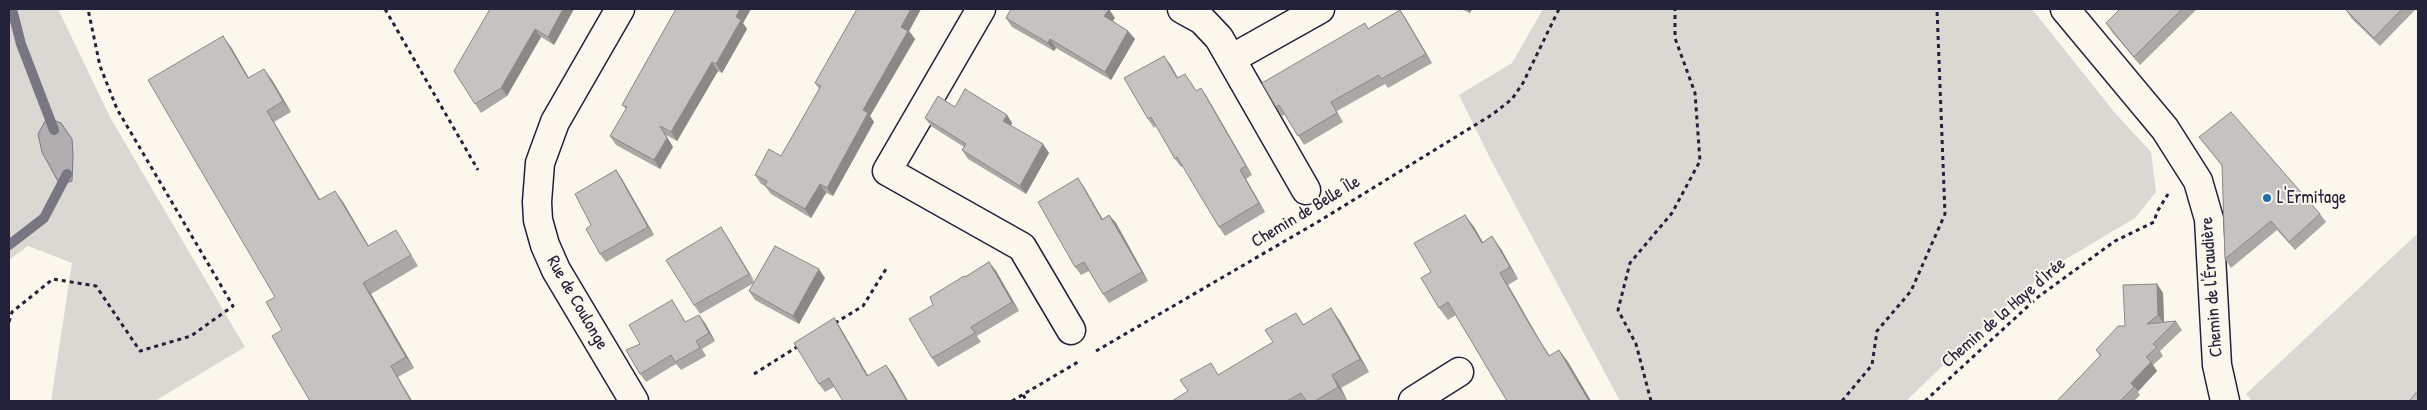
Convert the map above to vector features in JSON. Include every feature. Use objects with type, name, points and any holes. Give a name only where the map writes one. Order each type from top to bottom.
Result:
[{"type":"street","name":"Rue de Coulonge","points":[[620,9],[555,122],[540,163],[537,202],[540,229],[556,270],[634,401]]},
{"type":"street","points":[[980,9],[887,170],[1022,247],[1071,330]]},
{"type":"street","points":[[1182,9],[1202,20],[1219,38],[1306,190]]},
{"type":"street","points":[[1231,59],[1320,9]]},
{"type":"street","name":"Chemin de l'Éraudière","points":[[2065,9],[2165,129],[2198,181],[2210,227],[2217,365],[2221,399]]},
{"type":"street","points":[[1413,401],[1460,372]]},
{"type":"path","points":[[9,322],[12,312],[53,279],[96,286],[140,351],[190,336],[233,306],[116,109],[100,66],[88,9]]},
{"type":"path","points":[[385,9],[478,170]]},
{"type":"path","name":"Chemin de Belle Île","points":[[1089,356],[1321,220],[1493,114],[1512,99],[1523,83],[1559,9]]},
{"type":"path","points":[[1651,401],[1636,344],[1618,310],[1630,263],[1672,213],[1700,160],[1696,94],[1675,38],[1675,9]]},
{"type":"path","points":[[1842,401],[1872,365],[1877,331],[1911,291],[1945,214],[1937,9]]},
{"type":"path","name":"Chemin de la Haye d'Irée","points":[[1925,401],[2038,297],[2115,241],[2154,222],[2157,212],[2169,193]]},
{"type":"path","points":[[829,327],[863,306],[886,269]]},
{"type":"path","points":[[754,374],[804,342]]},
{"type":"path","points":[[1012,401],[1080,360]]},
{"type":"path","points":[[1023,394],[1027,401]]},
{"type":"shaded area","points":[[9,9],[58,9],[111,119],[245,347],[155,401],[51,401],[72,263],[28,246],[9,260]]},
{"type":"shaded area","points":[[1543,9],[2032,9],[2115,113],[2151,152],[2156,192],[2135,218],[2051,268],[1985,325],[1906,401],[1620,401],[1491,160],[1459,95],[1512,63]]},
{"type":"shaded area","points":[[47,118],[61,123],[72,139],[72,181],[60,185],[42,152],[38,134]]},
{"type":"shaded area","points":[[2418,233],[2418,401],[2252,401],[2246,394]]},
{"type":"building","points":[[490,9],[563,9],[548,37],[535,29],[501,88],[475,104],[454,71]]},
{"type":"building","points":[[676,9],[740,9],[736,17],[741,20],[716,64],[712,62],[671,132],[660,126],[667,138],[654,160],[610,136],[627,107],[622,105]]},
{"type":"building","points":[[857,9],[911,9],[901,27],[908,31],[863,110],[868,113],[827,188],[820,184],[805,209],[765,186],[767,181],[755,175],[769,149],[781,156],[821,86],[815,83]]},
{"type":"building","points":[[1011,9],[1109,9],[1104,16],[1128,31],[1105,72],[1050,39],[1048,43],[1006,18]]},
{"type":"building","points":[[2120,9],[2182,9],[2134,57],[2106,23]]},
{"type":"building","points":[[2347,9],[2402,9],[2374,38]]},
{"type":"building","points":[[1400,10],[1426,54],[1381,79],[1379,75],[1331,102],[1337,113],[1298,136],[1279,105],[1276,107],[1262,83],[1365,23],[1368,29]]},
{"type":"building","points":[[223,36],[248,78],[264,69],[283,101],[267,111],[319,200],[335,191],[368,246],[396,230],[411,255],[363,283],[406,357],[391,366],[411,401],[310,401],[272,336],[282,330],[266,302],[275,297],[148,80]]},
{"type":"building","points":[[1164,56],[1177,78],[1185,74],[1196,91],[1201,88],[1246,166],[1240,170],[1259,203],[1219,227],[1177,157],[1175,159],[1151,117],[1148,119],[1124,78]]},
{"type":"building","points":[[965,89],[1007,115],[1003,121],[1043,144],[1020,186],[962,150],[966,144],[925,118],[938,96],[955,107]]},
{"type":"building","name":"L'Ermitage","points":[[2231,112],[2320,214],[2289,242],[2271,221],[2225,259],[2222,165],[2199,137]]},
{"type":"building","points":[[616,170],[648,227],[600,254],[586,229],[591,225],[575,194]]},
{"type":"building","points":[[1078,178],[1102,220],[1109,215],[1142,272],[1103,294],[1084,262],[1075,267],[1038,202]]},
{"type":"building","points":[[1465,215],[1482,243],[1492,236],[1510,267],[1500,273],[1531,327],[1549,356],[1559,350],[1589,401],[1507,401],[1448,302],[1439,308],[1421,278],[1431,272],[1414,243]]},
{"type":"building","points":[[721,227],[749,274],[694,305],[666,260]]},
{"type":"building","points":[[775,246],[819,269],[793,316],[749,291]]},
{"type":"building","points":[[989,262],[1012,302],[971,327],[975,333],[932,358],[909,319],[933,305],[930,297]]},
{"type":"building","points":[[2157,284],[2158,315],[2147,324],[2176,321],[2153,344],[2157,347],[2146,357],[2151,362],[2131,383],[2134,387],[2120,401],[2057,401],[2101,355],[2096,350],[2118,326],[2125,326],[2123,285]]},
{"type":"building","points":[[672,300],[685,322],[699,315],[709,333],[696,341],[700,348],[675,362],[671,355],[640,374],[626,350],[640,344],[629,325]]},
{"type":"building","points":[[1331,308],[1360,359],[1332,375],[1338,387],[1315,401],[1306,401],[1301,393],[1287,401],[1172,401],[1188,391],[1180,380],[1211,363],[1218,375],[1273,342],[1265,330],[1296,313],[1303,325]]},
{"type":"building","points":[[834,318],[867,376],[886,365],[907,401],[843,401],[829,378],[819,384],[794,343]]},
{"type":"building","points":[[2416,393],[2418,401],[2409,401]]},
{"type":"waterway","points":[[12,9],[21,44],[54,130]]},
{"type":"waterway","points":[[9,245],[44,218],[67,174]]},
{"type":"place","name":"L'Ermitage","points":[[2267,198]]}]
